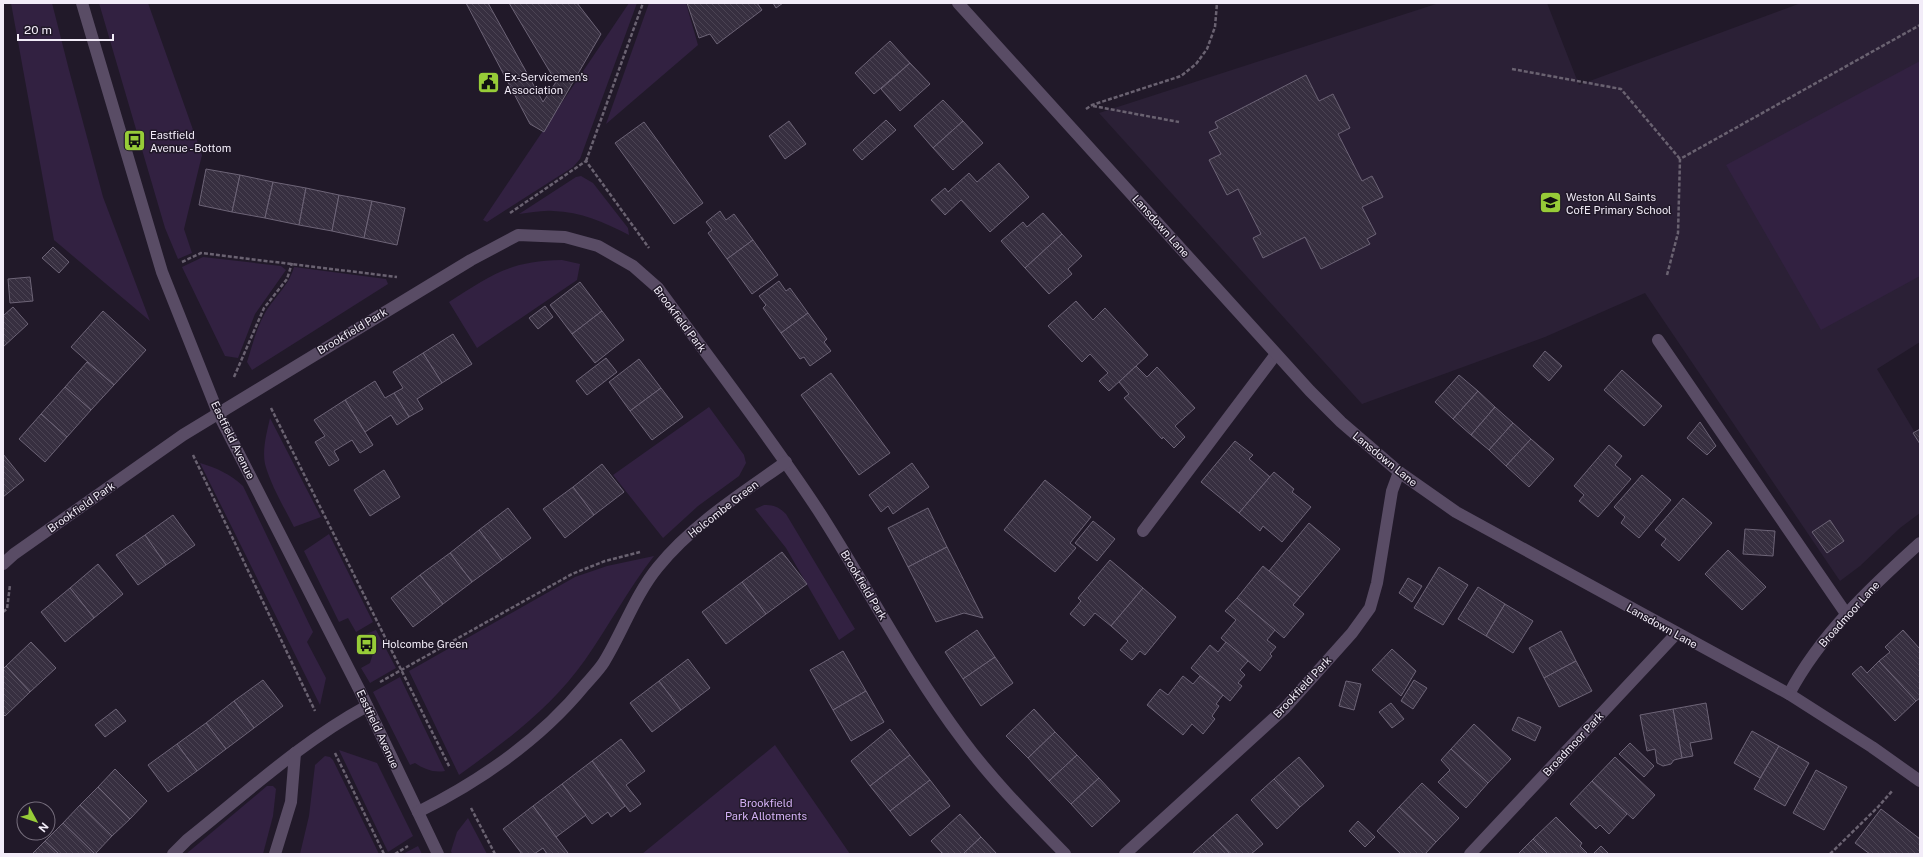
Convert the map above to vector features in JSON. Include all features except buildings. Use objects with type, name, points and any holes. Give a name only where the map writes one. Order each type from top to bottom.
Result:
[{"type":"street","name":"Eastfield Avenue","points":[[82,3],[162,272],[218,413],[360,691],[438,854]]},
{"type":"street","name":"Lansdown Lane","points":[[958,3],[1276,354],[1341,422],[1399,472],[1456,512],[1676,634],[1789,694],[1867,743],[1920,781]]},
{"type":"street","name":"Brookfield Park","points":[[3,564],[14,554],[183,435],[471,260],[518,235],[565,237],[598,246],[633,266],[658,288],[786,462],[819,512],[926,687],[962,739],[990,775],[1065,854]]},
{"type":"street","points":[[1658,340],[1847,615]]},
{"type":"street","points":[[1143,531],[1276,354]]},
{"type":"street","name":"Holcombe Green","points":[[418,812],[461,790],[540,734],[576,696],[603,662],[637,600],[657,568],[679,543],[718,510],[786,462]]},
{"type":"street","name":"Brookfield Park","points":[[1125,854],[1285,708],[1352,633],[1370,608],[1377,583],[1392,491],[1399,472]]},
{"type":"street","name":"Broadmoor Lane","points":[[1789,694],[1812,657],[1847,615],[1871,588],[1920,543]]},
{"type":"street","name":"Broadmoor Park","points":[[1470,854],[1676,634]]},
{"type":"street","points":[[173,854],[187,840],[295,753],[367,706]]},
{"type":"street","points":[[275,854],[290,802],[295,753]]},
{"type":"path","points":[[505,216],[586,161],[643,3]]},
{"type":"path","points":[[1084,111],[1092,105],[1181,76],[1196,64],[1207,49],[1215,27],[1217,3]]},
{"type":"path","points":[[1680,160],[1920,25]]},
{"type":"path","points":[[1512,69],[1621,89],[1680,160],[1678,233],[1667,275]]},
{"type":"path","points":[[1092,105],[1180,122]]},
{"type":"path","points":[[586,161],[651,250]]},
{"type":"path","points":[[182,262],[201,253],[404,278]]},
{"type":"path","points":[[245,396],[234,376],[264,308],[287,279],[292,263]]},
{"type":"path","points":[[267,412],[272,408],[461,790],[495,854]]},
{"type":"path","points":[[183,435],[384,854]]},
{"type":"path","points":[[360,691],[402,671],[572,574],[605,561],[642,551]]},
{"type":"path","points":[[1830,854],[1878,807],[1894,789],[1889,785]]},
{"type":"shaded area","name":"Weston All Saints CofE Primary School","points":[[1439,3],[1547,3],[1579,85],[1801,3],[1920,3],[1920,342],[1877,369],[1920,441],[1920,513],[1900,528],[1860,566],[1840,581],[1645,293],[1545,337],[1362,404],[1099,113]]},
{"type":"green space","points":[[11,3],[52,3],[103,197],[150,321],[54,240]]},
{"type":"green space","points":[[99,3],[148,3],[202,155],[184,229],[192,253],[178,259],[165,228]]},
{"type":"green space","points":[[629,3],[637,3],[580,159],[573,167],[487,222],[483,220]]},
{"type":"green space","points":[[649,3],[686,3],[698,45],[606,124]]},
{"type":"green space","points":[[1920,61],[1920,276],[1821,330],[1726,165]]},
{"type":"green space","points":[[581,176],[593,183],[628,228],[629,235],[601,222],[573,213],[540,211],[519,214],[576,177]]},
{"type":"green space","points":[[203,257],[281,266],[286,270],[255,314],[238,358],[225,356],[182,267]]},
{"type":"green space","points":[[562,260],[580,264],[577,280],[477,348],[449,302],[501,271],[528,263]]},
{"type":"green space","points":[[294,267],[386,279],[388,284],[252,370],[247,362],[261,320],[285,286]]},
{"type":"green space","points":[[709,407],[744,455],[746,463],[739,476],[698,506],[663,538],[613,475]]},
{"type":"green space","points":[[270,418],[321,517],[294,527],[274,488],[265,464],[264,447]]},
{"type":"green space","points":[[200,463],[223,472],[243,486],[313,632],[307,642],[326,678],[320,705]]},
{"type":"green space","points":[[764,505],[776,507],[786,514],[855,629],[839,640],[786,548],[755,509]]},
{"type":"green space","points":[[329,534],[373,622],[356,632],[348,618],[339,622],[304,551]]},
{"type":"green space","points":[[654,556],[585,660],[558,693],[527,723],[459,775],[409,671],[575,577],[607,566]]},
{"type":"green space","points":[[376,630],[396,668],[370,683],[361,668],[370,663],[374,650],[366,634]]},
{"type":"green space","points":[[400,677],[445,771],[429,770],[415,763],[410,765],[373,692]]},
{"type":"green space","name":"Brookfield Park Allotments","points":[[775,745],[850,854],[642,854]]},
{"type":"green space","points":[[339,750],[377,763],[413,836],[388,852]]},
{"type":"green space","points":[[325,756],[330,757],[333,760],[379,854],[300,854],[309,816],[315,765]]},
{"type":"green space","points":[[267,786],[273,786],[276,789],[273,816],[263,854],[186,854]]},
{"type":"green space","points":[[468,818],[487,854],[452,854],[451,851],[457,832]]},
{"type":"green space","points":[[418,846],[422,854],[403,854]]},
{"type":"place","name":"Ex-Servicemen's Association","points":[[488,83]]},
{"type":"place","name":"Eastfield Avenue - Bottom","points":[[135,141]]},
{"type":"place","name":"Weston All Saints CofE Primary School","points":[[1550,203]]},
{"type":"place","name":"Holcombe Green","points":[[367,644]]}]
